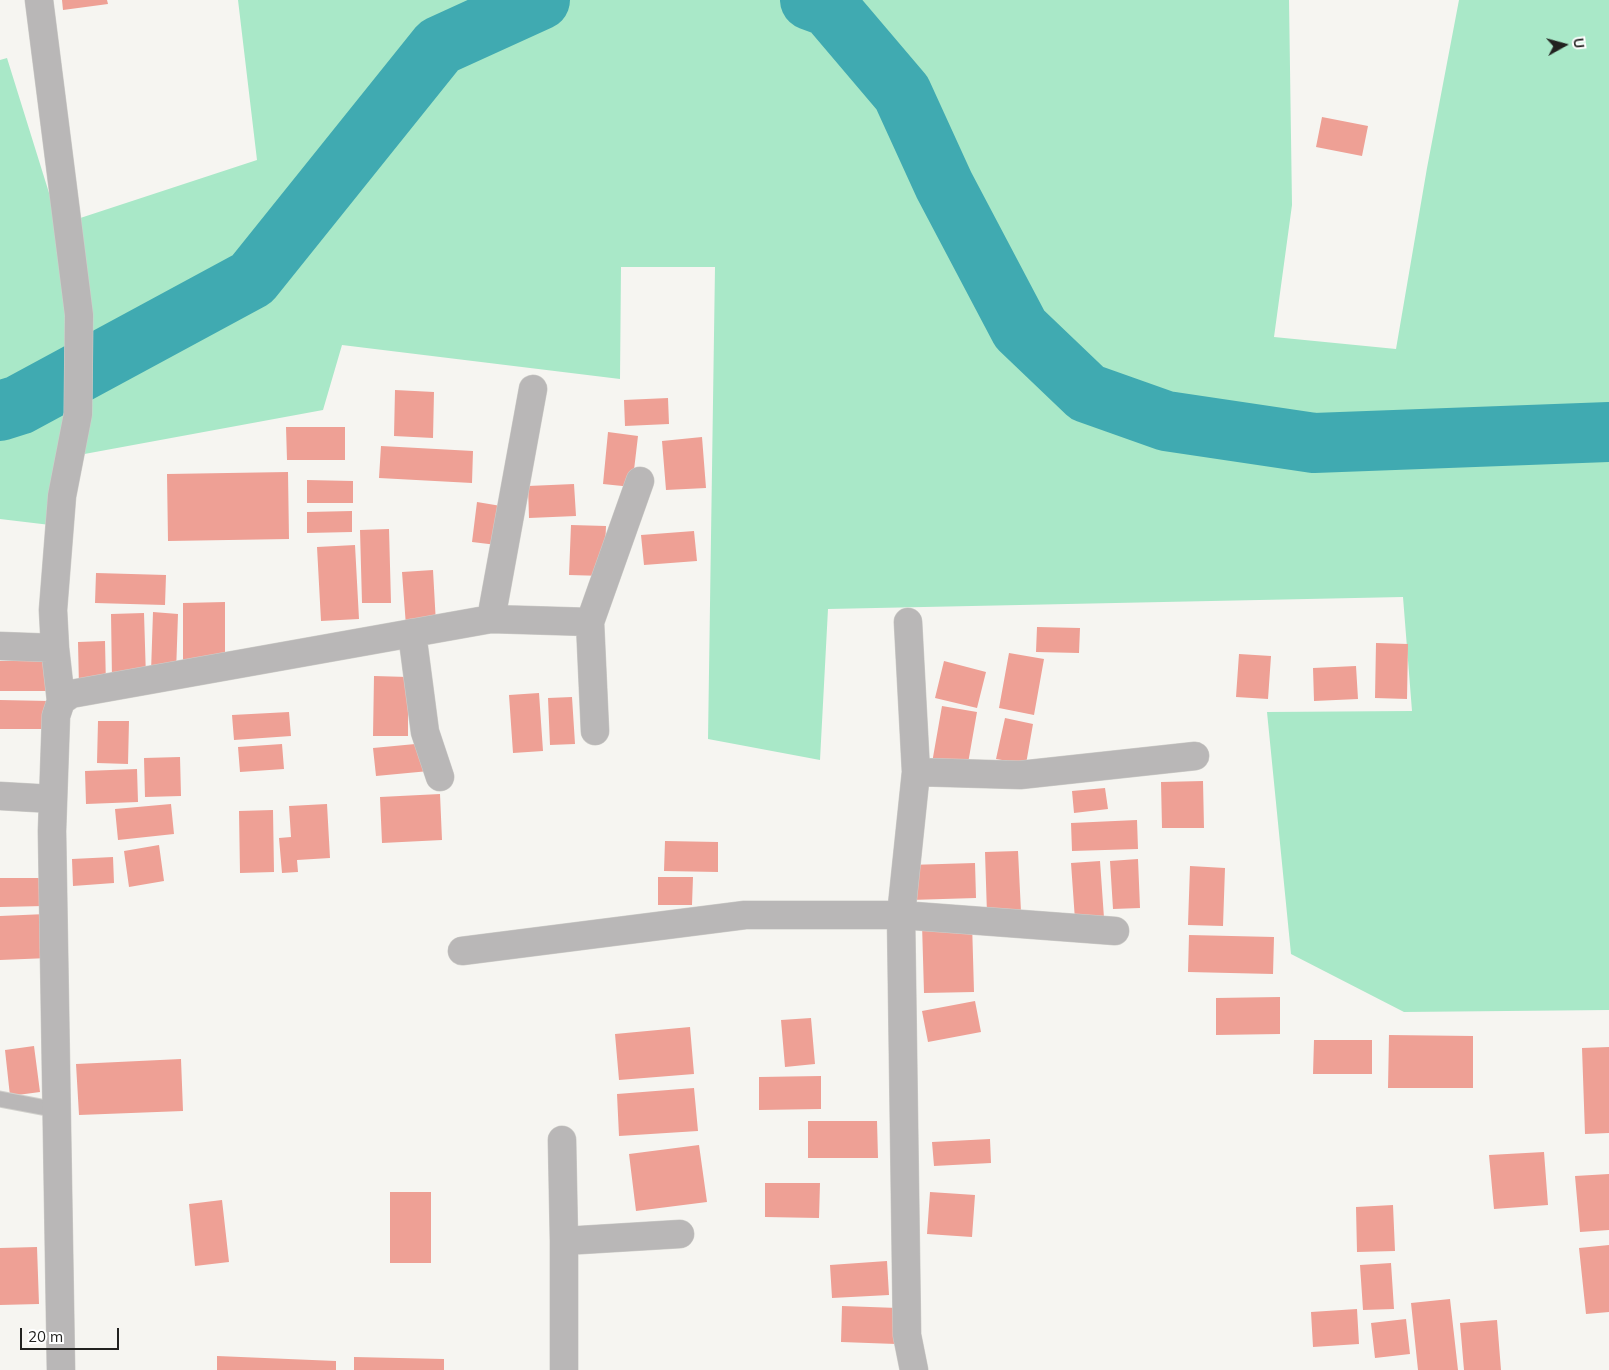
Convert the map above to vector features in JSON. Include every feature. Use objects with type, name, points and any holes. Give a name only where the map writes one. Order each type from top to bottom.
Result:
[{"type":"street","points":[[40,0],[79,315],[78,414],[62,496],[53,610],[60,700],[56,716],[52,831],[60,1370]]},
{"type":"street","points":[[491,619],[534,389]]},
{"type":"street","points":[[595,730],[590,622],[640,481]]},
{"type":"street","points":[[60,700],[71,694],[491,619],[590,622]]},
{"type":"street","points":[[908,622],[916,772],[901,915],[908,1335],[914,1370]]},
{"type":"street","points":[[412,633],[425,732],[440,776]]},
{"type":"street","points":[[0,646],[55,648]]},
{"type":"street","points":[[916,772],[1020,775],[1195,756]]},
{"type":"street","points":[[0,796],[53,799]]},
{"type":"street","points":[[462,951],[745,915],[901,915],[1115,931]]},
{"type":"street","points":[[562,1140],[564,1370]]},
{"type":"street","points":[[564,1241],[680,1234]]},
{"type":"lane","points":[[0,1099],[57,1110]]},
{"type":"green space","points":[[238,0],[1289,0],[1292,205],[1274,337],[1396,349],[1427,168],[1459,0],[1609,0],[1609,1010],[1404,1012],[1291,954],[1267,712],[1412,711],[1403,597],[828,609],[820,760],[708,739],[715,267],[621,267],[620,379],[342,345],[323,410],[79,455],[67,527],[0,519],[0,60],[7,58],[59,225],[257,160]]},
{"type":"building","points":[[62,0],[107,0],[108,4],[63,10]]},
{"type":"building","points":[[1322,117],[1368,126],[1362,156],[1316,147]]},
{"type":"building","points":[[395,390],[434,392],[433,438],[394,436]]},
{"type":"building","points":[[668,398],[669,424],[625,426],[624,400]]},
{"type":"building","points":[[286,427],[345,427],[345,460],[287,460]]},
{"type":"building","points":[[608,432],[638,436],[632,487],[603,484]]},
{"type":"building","points":[[702,437],[706,488],[666,490],[662,441]]},
{"type":"building","points":[[381,446],[473,451],[472,483],[379,478]]},
{"type":"building","points":[[288,472],[289,539],[168,541],[167,474]]},
{"type":"building","points":[[307,480],[353,481],[353,503],[307,503]]},
{"type":"building","points":[[574,484],[576,516],[529,518],[528,486]]},
{"type":"building","points":[[477,502],[501,506],[497,545],[472,542]]},
{"type":"building","points":[[352,511],[352,532],[307,533],[307,512]]},
{"type":"building","points":[[571,525],[606,526],[604,576],[569,575]]},
{"type":"building","points":[[389,529],[391,603],[362,603],[360,530]]},
{"type":"building","points":[[694,531],[697,561],[644,565],[641,535]]},
{"type":"building","points":[[355,545],[359,619],[321,621],[317,547]]},
{"type":"building","points":[[433,570],[436,624],[406,626],[402,572]]},
{"type":"building","points":[[96,573],[166,575],[165,605],[95,603]]},
{"type":"building","points":[[225,602],[225,661],[183,661],[183,603]]},
{"type":"building","points":[[153,612],[178,614],[176,673],[151,672]]},
{"type":"building","points":[[144,613],[146,678],[112,679],[111,614]]},
{"type":"building","points":[[1037,627],[1080,628],[1079,653],[1036,652]]},
{"type":"building","points":[[105,641],[106,687],[79,687],[78,642]]},
{"type":"building","points":[[1376,643],[1408,644],[1407,699],[1375,698]]},
{"type":"building","points":[[1009,653],[1044,659],[1034,715],[999,708]]},
{"type":"building","points":[[1239,654],[1271,656],[1268,699],[1236,697]]},
{"type":"building","points":[[0,661],[51,661],[52,691],[0,691]]},
{"type":"building","points":[[944,661],[986,672],[977,708],[935,698]]},
{"type":"building","points":[[1356,666],[1358,699],[1314,701],[1313,668]]},
{"type":"building","points":[[374,676],[408,677],[408,736],[373,736]]},
{"type":"building","points":[[539,693],[543,751],[513,753],[509,695]]},
{"type":"building","points":[[572,697],[575,744],[550,745],[548,698]]},
{"type":"building","points":[[0,700],[49,701],[49,729],[0,729]]},
{"type":"building","points":[[942,706],[977,712],[967,769],[932,763]]},
{"type":"building","points":[[289,712],[291,736],[234,740],[232,715]]},
{"type":"building","points":[[1005,718],[1033,724],[1026,764],[996,759]]},
{"type":"building","points":[[98,721],[129,721],[128,764],[97,763]]},
{"type":"building","points":[[426,743],[429,771],[376,776],[373,748]]},
{"type":"building","points":[[282,744],[284,769],[240,772],[238,747]]},
{"type":"building","points":[[180,757],[181,796],[145,797],[144,758]]},
{"type":"building","points":[[137,769],[138,802],[86,804],[85,771]]},
{"type":"building","points":[[1203,781],[1204,828],[1162,828],[1161,782]]},
{"type":"building","points":[[1105,788],[1108,809],[1074,813],[1072,791]]},
{"type":"building","points":[[440,794],[442,840],[382,843],[380,797]]},
{"type":"building","points":[[171,804],[174,834],[118,840],[115,809]]},
{"type":"building","points":[[327,804],[330,858],[297,860],[298,872],[282,873],[279,838],[291,837],[289,806]]},
{"type":"building","points":[[273,810],[274,872],[240,873],[239,811]]},
{"type":"building","points":[[1137,820],[1138,849],[1072,851],[1071,823]]},
{"type":"building","points":[[665,841],[718,842],[718,872],[664,871]]},
{"type":"building","points":[[159,845],[164,881],[129,887],[124,851]]},
{"type":"building","points":[[1018,851],[1021,912],[987,914],[985,852]]},
{"type":"building","points":[[113,857],[114,883],[73,886],[72,859]]},
{"type":"building","points":[[1138,859],[1140,908],[1113,909],[1110,861]]},
{"type":"building","points":[[1100,861],[1104,918],[1075,920],[1071,863]]},
{"type":"building","points":[[975,863],[976,898],[910,900],[909,865]]},
{"type":"building","points":[[1190,866],[1225,868],[1223,926],[1188,925]]},
{"type":"building","points":[[658,877],[693,877],[692,905],[658,905]]},
{"type":"building","points":[[0,878],[43,878],[44,906],[0,907]]},
{"type":"building","points":[[46,914],[49,958],[0,960],[0,916]]},
{"type":"building","points":[[972,922],[974,992],[924,993],[922,924]]},
{"type":"building","points":[[1189,935],[1274,937],[1273,974],[1188,972]]},
{"type":"building","points":[[1280,997],[1280,1034],[1216,1035],[1216,998]]},
{"type":"building","points":[[975,1001],[981,1032],[928,1042],[922,1011]]},
{"type":"building","points":[[811,1018],[815,1064],[785,1067],[781,1020]]},
{"type":"building","points":[[690,1027],[694,1074],[619,1080],[615,1034]]},
{"type":"building","points":[[1389,1035],[1473,1036],[1473,1088],[1388,1088]]},
{"type":"building","points":[[1314,1040],[1372,1040],[1372,1074],[1313,1074]]},
{"type":"building","points":[[34,1046],[40,1092],[10,1096],[5,1050]]},
{"type":"building","points":[[1609,1047],[1609,1133],[1585,1134],[1582,1048]]},
{"type":"building","points":[[181,1059],[183,1111],[79,1115],[76,1064]]},
{"type":"building","points":[[821,1076],[821,1109],[759,1110],[759,1077]]},
{"type":"building","points":[[694,1088],[698,1131],[619,1136],[617,1094]]},
{"type":"building","points":[[808,1121],[877,1121],[878,1158],[808,1158]]},
{"type":"building","points":[[990,1139],[991,1163],[934,1166],[932,1142]]},
{"type":"building","points":[[699,1145],[707,1202],[636,1211],[629,1154]]},
{"type":"building","points":[[1544,1152],[1548,1205],[1494,1209],[1489,1155]]},
{"type":"building","points":[[1609,1174],[1609,1230],[1580,1232],[1575,1176]]},
{"type":"building","points":[[765,1183],[820,1183],[819,1218],[765,1217]]},
{"type":"building","points":[[390,1192],[431,1192],[431,1263],[390,1263]]},
{"type":"building","points":[[930,1192],[975,1195],[972,1237],[927,1234]]},
{"type":"building","points":[[222,1200],[229,1262],[195,1266],[189,1204]]},
{"type":"building","points":[[1393,1205],[1395,1251],[1357,1252],[1356,1207]]},
{"type":"building","points":[[1609,1245],[1609,1312],[1586,1314],[1579,1248]]},
{"type":"building","points":[[37,1247],[39,1304],[0,1305],[0,1248]]},
{"type":"building","points":[[887,1261],[889,1295],[832,1298],[830,1265]]},
{"type":"building","points":[[1391,1263],[1394,1309],[1363,1310],[1360,1265]]},
{"type":"building","points":[[1450,1299],[1458,1370],[1418,1370],[1411,1303]]},
{"type":"building","points":[[842,1306],[898,1308],[896,1344],[841,1342]]},
{"type":"building","points":[[1357,1309],[1359,1344],[1313,1347],[1311,1312]]},
{"type":"building","points":[[1406,1319],[1410,1354],[1375,1358],[1371,1323]]},
{"type":"building","points":[[1497,1320],[1501,1370],[1464,1370],[1460,1323]]},
{"type":"building","points":[[217,1356],[336,1361],[336,1370],[217,1370]]},
{"type":"building","points":[[354,1357],[444,1359],[444,1370],[354,1370]]},
{"type":"waterway","points":[[0,411],[19,405],[252,279],[439,46],[540,0]]},
{"type":"waterway","points":[[810,0],[829,7],[902,93],[944,185],[1020,329],[1087,393],[1166,421],[1314,443],[1609,432]]}]
